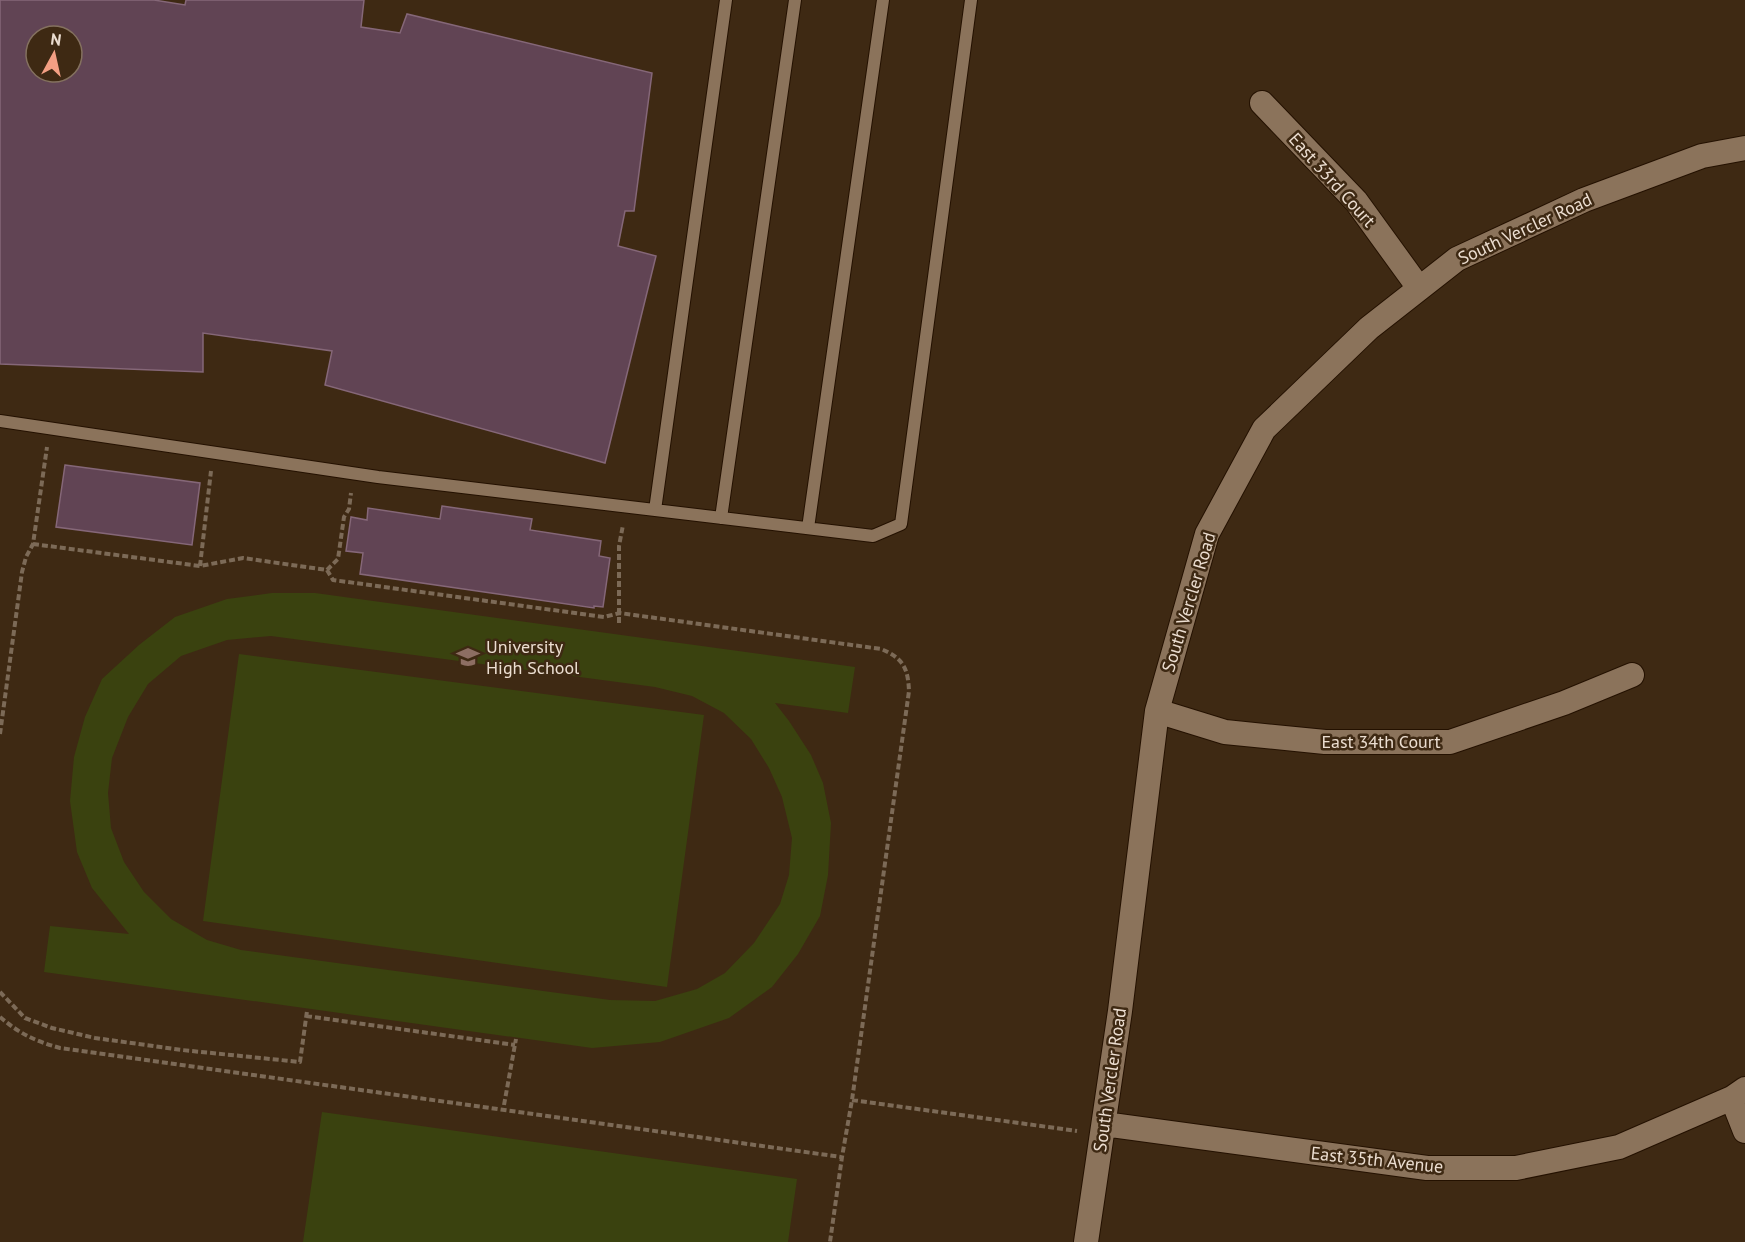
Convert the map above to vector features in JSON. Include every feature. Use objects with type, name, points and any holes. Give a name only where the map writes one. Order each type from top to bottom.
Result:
[{"type":"street","name":"East 33rd Court","points":[[1262,103],[1356,201],[1419,288]]},
{"type":"street","name":"South Vercler Road","points":[[1086,1242],[1120,1011],[1157,711],[1207,534],[1264,429],[1369,328],[1457,259],[1584,200],[1702,156],[1745,148]]},
{"type":"street","name":"East 34th Court","points":[[1157,711],[1225,732],[1325,742],[1450,742],[1564,703],[1632,675]]},
{"type":"street","name":"East 35th Avenue","points":[[1103,1129],[1427,1168],[1516,1168],[1619,1147],[1739,1094]]},
{"type":"street","points":[[1739,1094],[1745,1131]]},
{"type":"lane","points":[[655,510],[726,0]]},
{"type":"lane","points":[[721,518],[795,0]]},
{"type":"lane","points":[[808,528],[883,0]]},
{"type":"lane","points":[[0,421],[378,477],[873,536],[901,524],[971,0]]},
{"type":"path","points":[[0,734],[22,572],[33,544],[49,429]]},
{"type":"path","points":[[200,566],[213,453]]},
{"type":"path","points":[[619,623],[620,546],[626,506]]},
{"type":"path","points":[[327,570],[338,559],[344,517],[349,508]]},
{"type":"path","points":[[33,544],[200,566],[243,558],[327,570]]},
{"type":"path","points":[[327,570],[333,580],[604,617],[620,613],[881,649],[894,654],[903,664],[908,676],[909,691],[830,1242]]},
{"type":"path","points":[[0,992],[25,1018],[52,1028],[95,1038],[182,1050],[300,1062],[306,1014],[515,1042],[504,1105]]},
{"type":"path","points":[[0,1017],[13,1028],[37,1041],[60,1048],[842,1157]]},
{"type":"path","points":[[852,1100],[1103,1129]]},
{"type":"green space","points":[[272,593],[315,593],[855,667],[848,713],[775,703],[811,755],[823,783],[831,823],[828,875],[820,916],[798,954],[772,987],[729,1018],[660,1042],[592,1048],[44,972],[50,926],[129,934],[92,888],[77,852],[70,801],[74,757],[85,717],[102,679],[139,645],[175,617],[227,599]],"holes":[[[271,636],[655,687],[692,696],[724,713],[751,739],[769,768],[782,797],[792,838],[789,875],[780,904],[754,943],[725,973],[697,989],[655,1001],[610,1000],[241,950],[207,940],[171,919],[144,892],[124,862],[111,828],[108,793],[112,758],[128,717],[148,684],[181,656],[227,640]]]},
{"type":"green space","points":[[239,654],[704,715],[667,987],[203,921]]},
{"type":"green space","points":[[322,1112],[797,1179],[788,1242],[303,1242]]},
{"type":"building","points":[[0,0],[154,0],[185,5],[186,0],[364,0],[361,27],[400,33],[407,14],[652,73],[634,211],[625,211],[618,246],[656,256],[605,463],[325,385],[332,351],[203,333],[203,372],[0,364]]},
{"type":"building","points":[[65,465],[200,483],[192,545],[56,527]]},
{"type":"building","points":[[442,506],[532,519],[530,530],[601,541],[599,556],[610,558],[603,607],[594,606],[594,608],[360,574],[363,553],[346,551],[351,517],[367,520],[368,508],[440,519]]},
{"type":"place","name":"University High School","points":[[468,657]]}]
